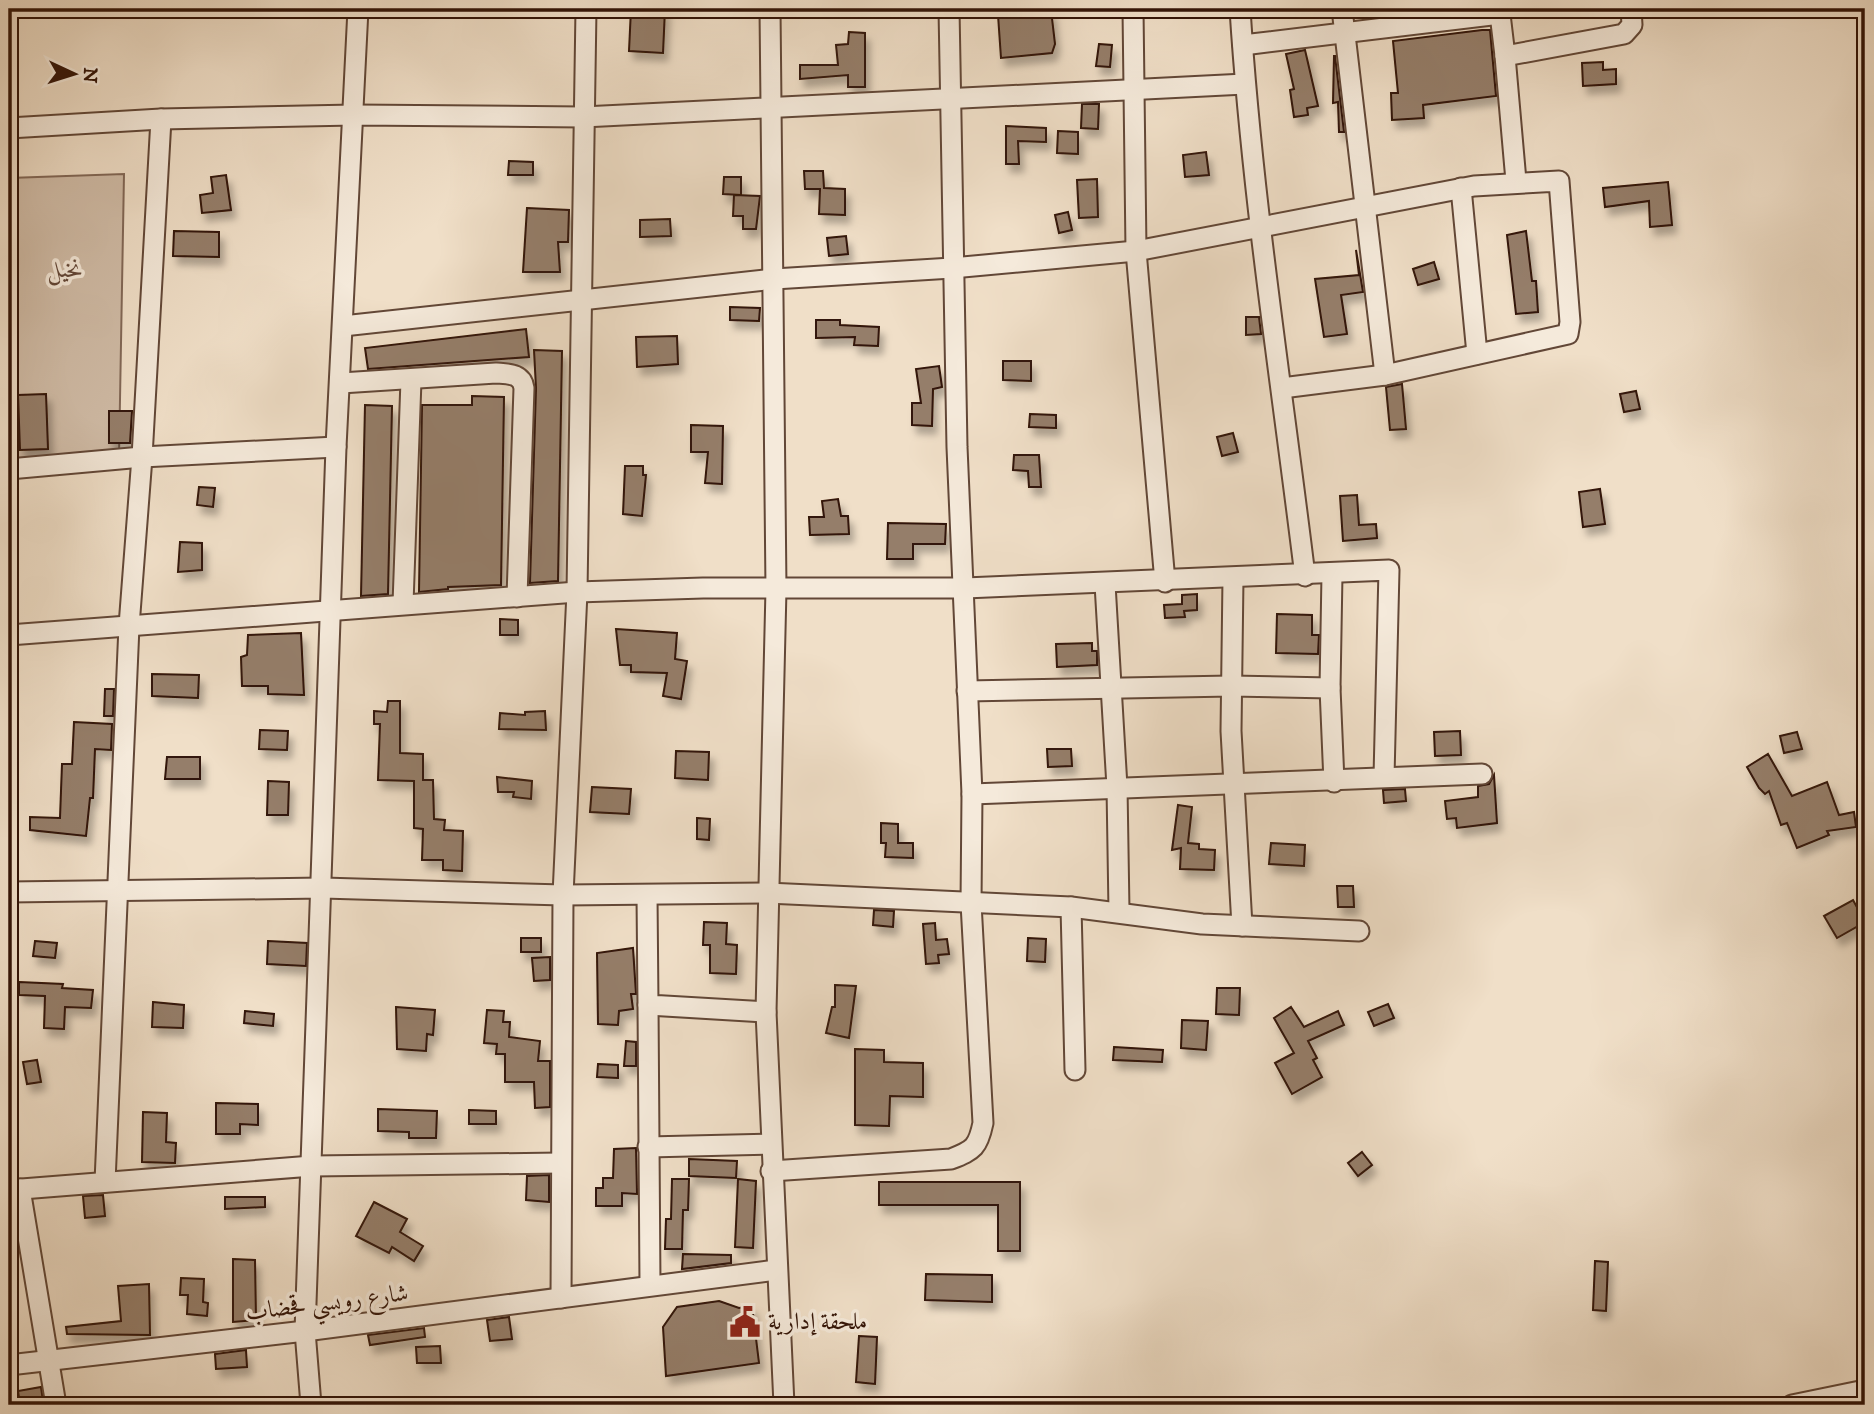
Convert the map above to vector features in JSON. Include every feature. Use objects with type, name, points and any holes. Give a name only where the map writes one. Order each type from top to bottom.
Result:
[{"type":"street","points":[[311,1405],[305,1331],[323,888],[336,447],[358,9]]},
{"type":"street","points":[[561,1298],[559,1163],[563,895],[577,592],[586,9]]},
{"type":"street","points":[[770,9],[776,589],[766,892],[766,1012],[771,1171],[784,1405]]},
{"type":"street","points":[[771,1171],[951,1159],[968,1152],[979,1143],[983,1123],[971,903],[972,794],[953,268],[949,9]]},
{"type":"street","points":[[1133,9],[1136,251],[1165,582]]},
{"type":"street","points":[[1240,9],[1245,84],[1261,226],[1305,576]]},
{"type":"street","points":[[1342,9],[1385,375]]},
{"type":"street","points":[[1505,55],[1624,34],[1632,25],[1631,9]]},
{"type":"street","points":[[1243,45],[1344,35],[1500,11],[1516,181]]},
{"type":"street","points":[[9,128],[161,119],[354,115],[583,117],[950,101],[1245,84]]},
{"type":"street","points":[[105,1182],[130,626],[161,119]]},
{"type":"street","points":[[343,326],[774,279],[953,268],[1136,251],[1461,188],[1516,181],[1559,181],[1570,330],[1566,335],[1385,375],[1282,388]]},
{"type":"street","points":[[1461,188],[1477,354]]},
{"type":"street","points":[[341,383],[496,373],[514,374],[523,383],[516,597]]},
{"type":"street","points":[[403,604],[411,380]]},
{"type":"street","points":[[9,469],[142,457],[336,447]]},
{"type":"street","points":[[9,635],[577,592],[965,588],[1165,582],[1389,570],[1384,778]]},
{"type":"street","points":[[1332,574],[1330,688],[1335,782]]},
{"type":"street","points":[[1233,578],[1231,686],[1242,926]]},
{"type":"street","points":[[1105,584],[1109,687],[1118,787],[1119,911]]},
{"type":"street","points":[[967,691],[1109,687],[1330,688]]},
{"type":"street","points":[[972,794],[1234,783],[1335,782],[1482,774]]},
{"type":"street","points":[[9,892],[323,888],[563,895],[766,892],[1071,907],[1119,911],[1202,924],[1359,931]]},
{"type":"street","points":[[647,895],[650,1285]]},
{"type":"street","points":[[1071,907],[1075,1070]]},
{"type":"street","points":[[648,1005],[766,1012]]},
{"type":"street","points":[[648,1147],[770,1144]]},
{"type":"street","points":[[56,1405],[14,1190],[312,1166],[559,1163]]},
{"type":"street","name":"شارع رويسي قحضاب","points":[[9,1365],[46,1358],[305,1331],[776,1270]]},
{"type":"street","points":[[1792,1405],[1865,1390]]},
{"type":"green space","name":"نخيل","points":[[124,174],[119,456],[9,464],[9,178]]},
{"type":"building","points":[[631,9],[665,9],[663,53],[629,51]]},
{"type":"building","points":[[1051,10],[1055,44],[1052,53],[1001,58],[998,15]]},
{"type":"building","points":[[1490,30],[1496,96],[1423,105],[1424,118],[1392,120],[1391,93],[1398,93],[1393,41]]},
{"type":"building","points":[[849,32],[865,33],[865,87],[848,87],[848,75],[800,79],[800,65],[838,65],[836,45],[848,44]]},
{"type":"building","points":[[1099,44],[1112,45],[1110,67],[1096,66]]},
{"type":"building","points":[[1305,50],[1318,106],[1307,108],[1308,115],[1294,117],[1290,90],[1294,89],[1286,54]]},
{"type":"building","points":[[1334,56],[1344,132],[1339,132],[1338,102],[1333,103]]},
{"type":"building","points":[[1603,62],[1603,70],[1616,69],[1616,84],[1583,86],[1582,63]]},
{"type":"building","points":[[1082,104],[1099,104],[1098,129],[1081,128]]},
{"type":"building","points":[[1006,126],[1046,128],[1046,142],[1018,141],[1019,164],[1006,164]]},
{"type":"building","points":[[1058,131],[1078,132],[1078,154],[1057,153]]},
{"type":"building","points":[[1206,152],[1209,175],[1185,177],[1183,155]]},
{"type":"building","points":[[509,161],[533,162],[533,175],[508,175]]},
{"type":"building","points":[[804,171],[823,171],[824,188],[845,189],[845,215],[819,214],[820,189],[805,189]]},
{"type":"building","points":[[226,175],[231,210],[202,213],[200,195],[213,193],[211,177]]},
{"type":"building","points":[[724,177],[741,177],[741,195],[723,194]]},
{"type":"building","points":[[1097,179],[1098,217],[1079,218],[1077,180]]},
{"type":"building","points":[[1668,182],[1672,225],[1650,227],[1649,201],[1605,207],[1603,188]]},
{"type":"building","points":[[734,195],[760,196],[756,229],[743,229],[743,216],[733,216]]},
{"type":"building","points":[[527,208],[569,210],[568,242],[558,242],[560,272],[523,272]]},
{"type":"building","points":[[1068,212],[1072,230],[1059,233],[1055,215]]},
{"type":"building","points":[[670,219],[671,236],[640,237],[640,220]]},
{"type":"building","points":[[174,231],[219,232],[219,257],[173,256]]},
{"type":"building","points":[[1526,231],[1532,281],[1536,281],[1538,312],[1516,314],[1507,235]]},
{"type":"building","points":[[846,236],[848,254],[829,256],[827,238]]},
{"type":"building","points":[[1356,250],[1363,292],[1341,295],[1347,334],[1324,337],[1315,279],[1359,275]]},
{"type":"building","points":[[1434,262],[1439,279],[1418,285],[1413,269]]},
{"type":"building","points":[[730,307],[760,308],[759,321],[730,320]]},
{"type":"building","points":[[1246,317],[1259,317],[1261,334],[1246,335]]},
{"type":"building","points":[[816,320],[840,320],[840,325],[879,327],[878,346],[854,345],[855,337],[816,338]]},
{"type":"building","points":[[526,329],[529,357],[368,369],[365,348]]},
{"type":"building","points":[[677,336],[678,364],[637,367],[636,337]]},
{"type":"building","points":[[534,350],[562,351],[558,581],[530,583],[536,388]]},
{"type":"building","points":[[1003,361],[1031,361],[1031,381],[1003,380]]},
{"type":"building","points":[[939,366],[942,387],[933,389],[932,426],[912,425],[912,403],[921,403],[916,369]]},
{"type":"building","points":[[1402,384],[1406,429],[1390,430],[1386,387]]},
{"type":"building","points":[[1636,391],[1640,409],[1624,412],[1620,394]]},
{"type":"building","points":[[46,394],[48,449],[20,450],[18,395]]},
{"type":"building","points":[[472,396],[504,397],[501,585],[448,587],[419,592],[422,405],[472,405]]},
{"type":"building","points":[[365,405],[392,406],[388,594],[361,596]]},
{"type":"building","points":[[109,411],[132,411],[130,443],[109,443]]},
{"type":"building","points":[[1030,414],[1056,415],[1056,428],[1029,427]]},
{"type":"building","points":[[691,425],[723,426],[722,484],[705,483],[708,452],[691,452]]},
{"type":"building","points":[[1233,433],[1238,452],[1222,456],[1217,437]]},
{"type":"building","points":[[1014,455],[1039,455],[1041,487],[1029,487],[1028,471],[1013,470]]},
{"type":"building","points":[[625,466],[643,466],[643,475],[646,475],[642,516],[623,514]]},
{"type":"building","points":[[199,487],[215,488],[213,507],[197,505]]},
{"type":"building","points":[[1600,489],[1605,524],[1583,527],[1579,492]]},
{"type":"building","points":[[1357,495],[1359,525],[1376,524],[1377,538],[1343,541],[1340,496]]},
{"type":"building","points":[[838,499],[841,516],[848,516],[849,534],[810,535],[809,517],[824,517],[822,501]]},
{"type":"building","points":[[888,523],[946,524],[945,544],[913,544],[913,559],[887,559]]},
{"type":"building","points":[[180,542],[202,543],[202,570],[178,572]]},
{"type":"building","points":[[1197,594],[1197,610],[1184,611],[1185,617],[1165,618],[1164,605],[1182,604],[1182,595]]},
{"type":"building","points":[[1277,614],[1312,615],[1312,635],[1319,635],[1318,654],[1276,653]]},
{"type":"building","points":[[500,619],[518,620],[518,635],[500,635]]},
{"type":"building","points":[[616,629],[677,633],[675,659],[687,661],[681,699],[663,696],[667,673],[631,672],[631,665],[620,665]]},
{"type":"building","points":[[301,633],[304,695],[268,694],[268,686],[242,686],[241,657],[247,655],[248,635]]},
{"type":"building","points":[[1092,643],[1092,651],[1097,651],[1097,665],[1057,667],[1056,644]]},
{"type":"building","points":[[152,674],[199,675],[198,698],[152,696]]},
{"type":"building","points":[[105,689],[114,689],[113,716],[104,716]]},
{"type":"building","points":[[388,701],[400,701],[400,753],[423,754],[423,780],[433,780],[434,819],[445,820],[444,830],[463,831],[462,871],[443,870],[443,860],[422,860],[423,829],[414,828],[414,781],[378,780],[380,724],[374,724],[374,711],[387,712]]},
{"type":"building","points":[[545,711],[546,730],[499,729],[500,713],[525,715],[525,712]]},
{"type":"building","points":[[74,722],[112,724],[111,750],[95,749],[93,798],[90,798],[86,836],[30,830],[30,817],[60,818],[62,764],[72,764]]},
{"type":"building","points":[[260,730],[288,731],[287,750],[259,749]]},
{"type":"building","points":[[1460,731],[1461,755],[1435,756],[1434,732]]},
{"type":"building","points":[[1797,732],[1802,749],[1784,753],[1780,736]]},
{"type":"building","points":[[1047,749],[1071,749],[1072,766],[1048,767]]},
{"type":"building","points":[[676,751],[709,752],[708,780],[675,778]]},
{"type":"building","points":[[1768,754],[1792,796],[1827,782],[1839,815],[1854,812],[1856,827],[1827,831],[1829,835],[1797,848],[1787,823],[1781,825],[1769,791],[1765,794],[1759,788],[1747,767]]},
{"type":"building","points":[[167,757],[200,757],[200,779],[165,779]]},
{"type":"building","points":[[1494,775],[1497,823],[1457,828],[1456,818],[1447,819],[1445,801],[1478,797],[1478,786],[1489,784]]},
{"type":"building","points":[[497,777],[532,781],[531,799],[513,797],[514,792],[498,792]]},
{"type":"building","points":[[268,781],[289,782],[288,815],[267,815]]},
{"type":"building","points":[[592,787],[631,789],[629,814],[590,812]]},
{"type":"building","points":[[1405,789],[1406,801],[1384,803],[1383,790]]},
{"type":"building","points":[[1178,805],[1192,807],[1188,843],[1199,844],[1199,849],[1215,850],[1214,870],[1180,869],[1181,848],[1172,850]]},
{"type":"building","points":[[697,818],[710,819],[709,840],[697,839]]},
{"type":"building","points":[[881,823],[898,824],[898,843],[913,843],[913,858],[885,857],[886,843],[881,843]]},
{"type":"building","points":[[1271,843],[1305,845],[1304,866],[1269,864]]},
{"type":"building","points":[[1337,886],[1353,886],[1354,907],[1338,907]]},
{"type":"building","points":[[1853,900],[1865,922],[1837,938],[1824,916]]},
{"type":"building","points":[[874,910],[894,911],[893,927],[873,925]]},
{"type":"building","points":[[704,922],[727,923],[726,944],[737,945],[736,974],[710,973],[710,945],[703,945]]},
{"type":"building","points":[[935,923],[936,940],[947,939],[949,954],[938,955],[939,963],[926,964],[923,924]]},
{"type":"building","points":[[521,938],[541,938],[541,952],[521,952]]},
{"type":"building","points":[[1028,938],[1046,939],[1045,962],[1027,961]]},
{"type":"building","points":[[35,941],[57,943],[55,958],[33,956]]},
{"type":"building","points":[[268,941],[307,943],[306,966],[267,964]]},
{"type":"building","points":[[633,948],[636,994],[631,994],[633,1009],[619,1011],[618,1025],[598,1024],[597,953]]},
{"type":"building","points":[[550,957],[550,980],[534,981],[532,958]]},
{"type":"building","points":[[19,982],[63,984],[62,988],[93,990],[91,1008],[65,1007],[64,1029],[44,1028],[45,996],[19,995]]},
{"type":"building","points":[[835,985],[856,986],[849,1038],[826,1033],[832,1007],[835,1007]]},
{"type":"building","points":[[1217,988],[1240,988],[1239,1015],[1216,1014]]},
{"type":"building","points":[[153,1002],[184,1005],[183,1028],[152,1027]]},
{"type":"building","points":[[1388,1004],[1394,1018],[1374,1026],[1368,1012]]},
{"type":"building","points":[[396,1007],[435,1010],[433,1035],[427,1034],[426,1051],[397,1049]]},
{"type":"building","points":[[1291,1007],[1304,1027],[1338,1011],[1344,1025],[1308,1041],[1317,1058],[1313,1060],[1322,1077],[1292,1094],[1275,1063],[1294,1053],[1274,1018]]},
{"type":"building","points":[[487,1010],[504,1011],[503,1022],[510,1022],[509,1037],[540,1041],[538,1061],[550,1061],[550,1107],[535,1108],[534,1082],[505,1082],[505,1054],[496,1054],[497,1044],[484,1043]]},
{"type":"building","points":[[245,1011],[274,1014],[273,1026],[244,1023]]},
{"type":"building","points":[[1182,1020],[1208,1021],[1206,1050],[1181,1048]]},
{"type":"building","points":[[626,1041],[636,1042],[636,1066],[624,1066]]},
{"type":"building","points":[[1114,1047],[1163,1050],[1162,1062],[1113,1060]]},
{"type":"building","points":[[855,1049],[884,1050],[884,1062],[923,1063],[923,1097],[890,1096],[889,1126],[855,1125]]},
{"type":"building","points":[[37,1060],[41,1082],[27,1084],[23,1062]]},
{"type":"building","points":[[598,1064],[618,1065],[618,1078],[597,1077]]},
{"type":"building","points":[[216,1103],[258,1104],[258,1125],[240,1124],[240,1134],[216,1134]]},
{"type":"building","points":[[378,1109],[437,1111],[436,1138],[409,1138],[409,1132],[378,1131]]},
{"type":"building","points":[[469,1110],[496,1111],[496,1124],[469,1124]]},
{"type":"building","points":[[143,1112],[167,1113],[166,1142],[176,1143],[175,1163],[142,1162]]},
{"type":"building","points":[[636,1148],[637,1194],[622,1193],[622,1206],[596,1206],[596,1188],[603,1188],[603,1178],[613,1178],[614,1149]]},
{"type":"building","points":[[1362,1152],[1372,1165],[1358,1176],[1348,1163]]},
{"type":"building","points":[[689,1159],[737,1161],[736,1178],[689,1176]]},
{"type":"building","points":[[549,1175],[549,1202],[526,1200],[527,1176]]},
{"type":"building","points":[[672,1179],[689,1179],[688,1210],[683,1210],[682,1249],[665,1249],[666,1219],[671,1219]]},
{"type":"building","points":[[738,1179],[756,1181],[753,1248],[735,1247]]},
{"type":"building","points":[[879,1182],[1020,1182],[1020,1251],[998,1251],[998,1205],[879,1205]]},
{"type":"building","points":[[103,1195],[105,1216],[85,1218],[83,1196]]},
{"type":"building","points":[[225,1197],[265,1197],[265,1207],[225,1209]]},
{"type":"building","points":[[374,1202],[407,1219],[400,1232],[423,1246],[414,1261],[392,1247],[389,1253],[356,1236]]},
{"type":"building","points":[[683,1254],[731,1255],[731,1263],[682,1269]]},
{"type":"building","points":[[233,1259],[255,1260],[256,1320],[233,1322]]},
{"type":"building","points":[[1595,1261],[1608,1262],[1606,1311],[1593,1310]]},
{"type":"building","points":[[926,1274],[992,1275],[992,1302],[925,1300]]},
{"type":"building","points":[[181,1278],[204,1279],[203,1302],[208,1303],[207,1316],[187,1314],[188,1295],[180,1295]]},
{"type":"building","points":[[149,1284],[150,1335],[67,1334],[66,1327],[121,1321],[118,1286]]},
{"type":"building","points":[[719,1301],[739,1308],[752,1306],[759,1363],[666,1376],[663,1327],[677,1307]]},
{"type":"building","points":[[509,1317],[512,1339],[490,1341],[487,1320]]},
{"type":"building","points":[[424,1328],[425,1337],[370,1345],[368,1335]]},
{"type":"building","points":[[859,1336],[877,1337],[875,1384],[856,1382]]},
{"type":"building","points":[[440,1346],[441,1363],[417,1363],[416,1347]]},
{"type":"building","points":[[246,1350],[247,1367],[216,1369],[215,1354]]},
{"type":"building","points":[[41,1387],[43,1401],[20,1405],[18,1391]]},
{"type":"place","name":"ملحقة إدارية","points":[[745,1322]]}]
